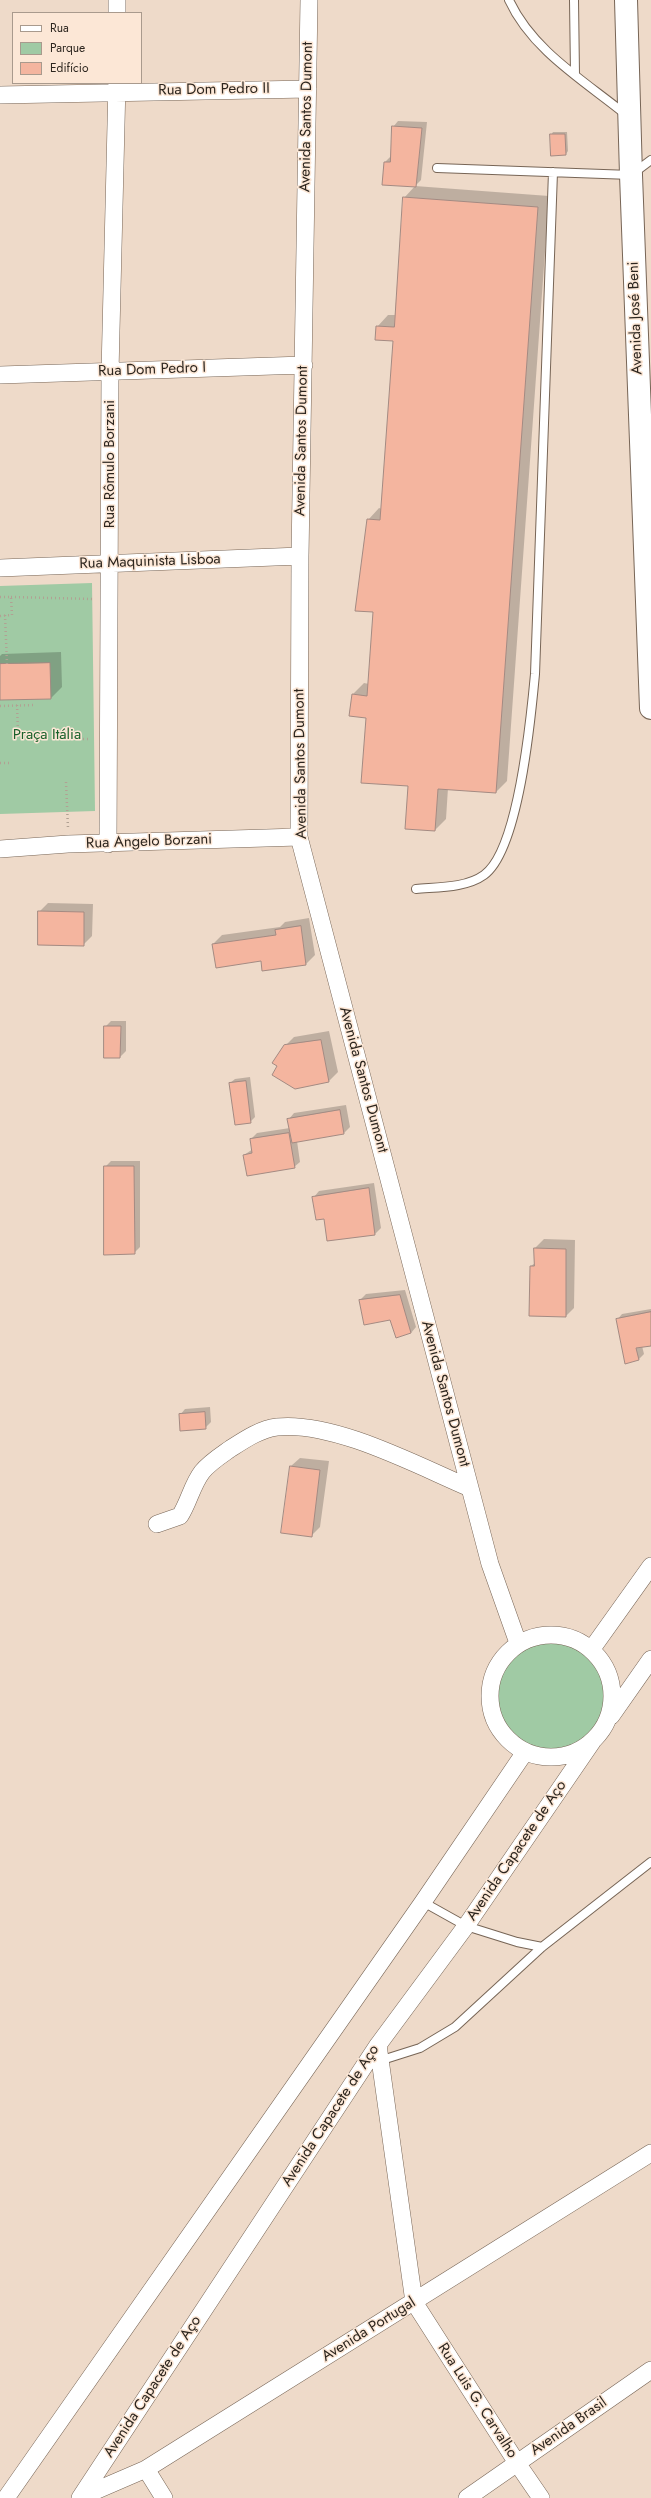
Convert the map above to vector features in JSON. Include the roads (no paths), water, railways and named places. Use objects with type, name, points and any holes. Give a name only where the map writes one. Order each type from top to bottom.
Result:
[{"type":"main road","name":"Avenida José Beni","points":[[626,0],[630,175],[651,708]]},
{"type":"street","points":[[117,0],[117,12]]},
{"type":"street","name":"Avenida Santos Dumont","points":[[309,0],[300,556],[299,837],[490,1564],[518,1643]]},
{"type":"street","name":"Rua Dom Pedro II","points":[[0,95],[117,87],[308,89]]},
{"type":"street","name":"Rua Rômulo Borzani","points":[[108,844],[110,372],[117,87]]},
{"type":"street","name":"Rua Dom Pedro I","points":[[0,375],[304,364]]},
{"type":"street","name":"Rua Maquinista Lisboa","points":[[0,568],[300,556]]},
{"type":"street","name":"Rua Angelo Borzani","points":[[0,849],[68,844],[108,844],[299,837]]},
{"type":"street","points":[[157,1524],[180,1516],[196,1481],[215,1460],[246,1438],[275,1428],[300,1426],[324,1430],[351,1439],[470,1488]]},
{"type":"street","points":[[591,1650],[651,1566]]},
{"type":"street","points":[[607,1721],[612,1702],[611,1683],[604,1665],[591,1650],[575,1640],[556,1635],[536,1636],[518,1643],[504,1656],[494,1672],[489,1690],[490,1710],[498,1727],[510,1742],[525,1752],[542,1757],[560,1757],[577,1752],[592,1742],[607,1721],[651,1658]]},
{"type":"street","name":"Avenida Capacete de Aço","points":[[81,2497],[378,2053],[592,1742]]},
{"type":"street","points":[[6,2498],[424,1902],[525,1752]]},
{"type":"street","points":[[378,2053],[414,2302]]},
{"type":"street","name":"Avenida Portugal","points":[[81,2497],[146,2469],[651,2153]]},
{"type":"street","name":"Rua Luis G. Carvalho","points":[[414,2302],[541,2498]]},
{"type":"street","name":"Avenida Brasil","points":[[467,2498],[651,2370]]},
{"type":"street","points":[[146,2469],[164,2498]]},
{"type":"lane","points":[[509,0],[524,28],[544,50],[629,117]]},
{"type":"lane","points":[[574,0],[575,74]]},
{"type":"lane","points":[[437,168],[630,175],[651,160]]},
{"type":"lane","points":[[416,889],[467,884],[485,874],[499,856],[509,834],[517,800],[532,709],[535,674],[553,172]]},
{"type":"lane","points":[[378,2053],[420,2048],[455,2027],[542,1947],[651,1862]]},
{"type":"lane","points":[[424,1902],[466,1926],[517,1942],[542,1947]]},
{"type":"park label","name":"Praça Itália","points":[[47,735]]}]
